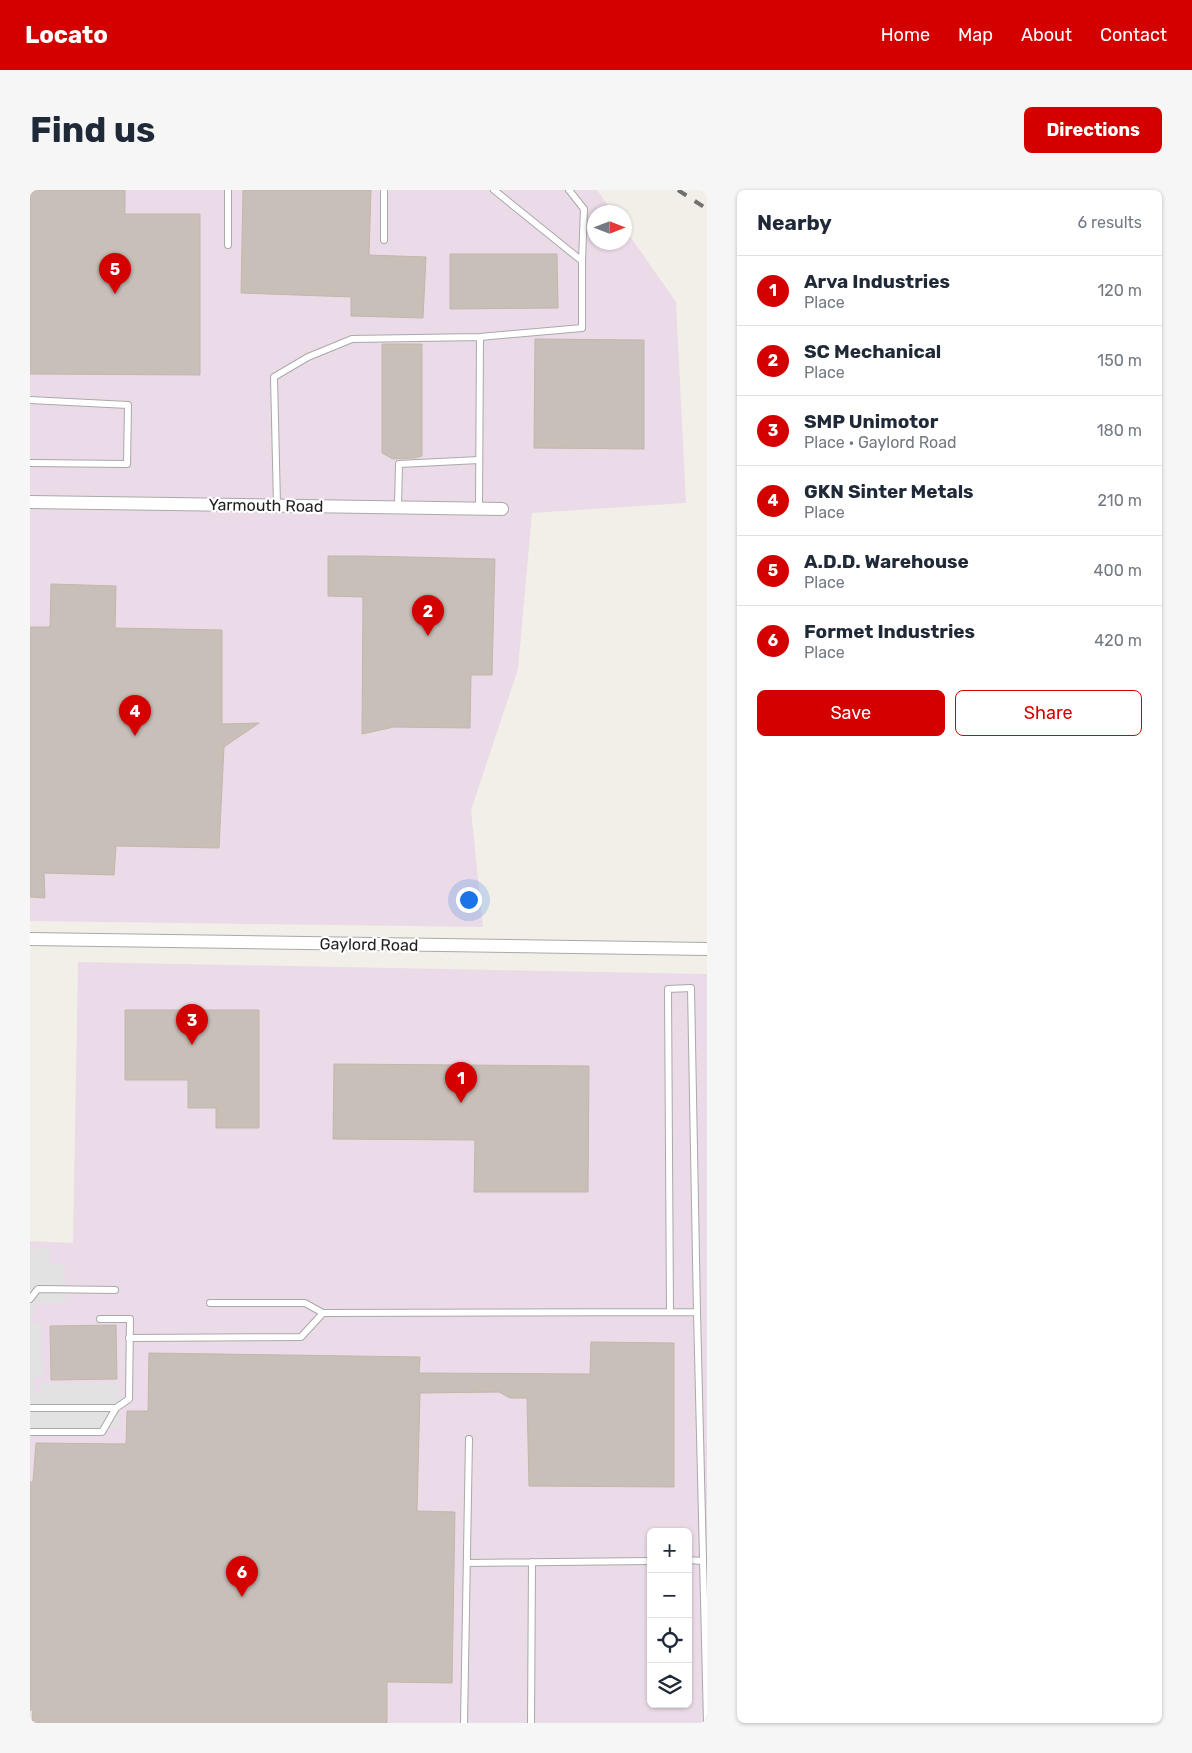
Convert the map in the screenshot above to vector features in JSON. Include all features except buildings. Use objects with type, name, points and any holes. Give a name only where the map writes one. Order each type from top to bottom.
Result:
[{"type":"street","name":"Yarmouth Road","points":[[30,502],[502,509]]},
{"type":"street","name":"Gaylord Road","points":[[30,939],[707,949]]},
{"type":"lane","points":[[228,190],[228,245]]},
{"type":"lane","points":[[384,190],[384,240]]},
{"type":"lane","points":[[494,190],[582,261]]},
{"type":"lane","points":[[276,505],[274,377],[308,357],[352,340],[480,337],[582,328],[584,209],[569,190]]},
{"type":"lane","points":[[479,508],[480,337]]},
{"type":"lane","points":[[30,400],[128,405],[127,464],[30,464]]},
{"type":"lane","points":[[398,506],[399,464],[479,460]]},
{"type":"lane","points":[[670,1312],[668,990],[690,988],[707,1723]]},
{"type":"lane","points":[[30,1299],[38,1289],[115,1290]]},
{"type":"lane","points":[[210,1303],[304,1303],[323,1313],[696,1312]]},
{"type":"lane","points":[[130,1338],[301,1337],[323,1313]]},
{"type":"lane","points":[[30,1432],[102,1432],[116,1408],[129,1399],[130,1319],[100,1319]]},
{"type":"lane","points":[[30,1408],[116,1408]]},
{"type":"lane","points":[[464,1723],[470,1439]]},
{"type":"lane","points":[[692,1560],[702,1561]]},
{"type":"lane","points":[[467,1563],[647,1561]]},
{"type":"lane","points":[[531,1723],[532,1562]]},
{"type":"shaded area","points":[[30,190],[597,190],[608,205],[587,205],[587,250],[632,250],[632,239],[676,302],[686,503],[532,513],[518,669],[471,810],[483,927],[30,921]]},
{"type":"shaded area","points":[[78,962],[707,974],[707,1723],[30,1723],[30,1241],[73,1243]]},
{"type":"shaded area","points":[[49,1248],[50,1265],[64,1264],[66,1302],[34,1304],[32,1323],[41,1324],[43,1377],[33,1377],[35,1393],[40,1394],[41,1383],[118,1383],[120,1427],[30,1429],[30,1249]]},
{"type":"railway","points":[[678,190],[707,209]]},
{"type":"place","name":"A.D.D. Warehouse","points":[[115,294]]},
{"type":"place","name":"SC Mechanical","points":[[428,636]]},
{"type":"place","name":"GKN Sinter Metals","points":[[135,736]]},
{"type":"place","name":"SMP Unimotor","points":[[192,1045]]},
{"type":"place","name":"Arva Industries","points":[[461,1103]]},
{"type":"place","name":"Formet Industries","points":[[242,1597]]}]
